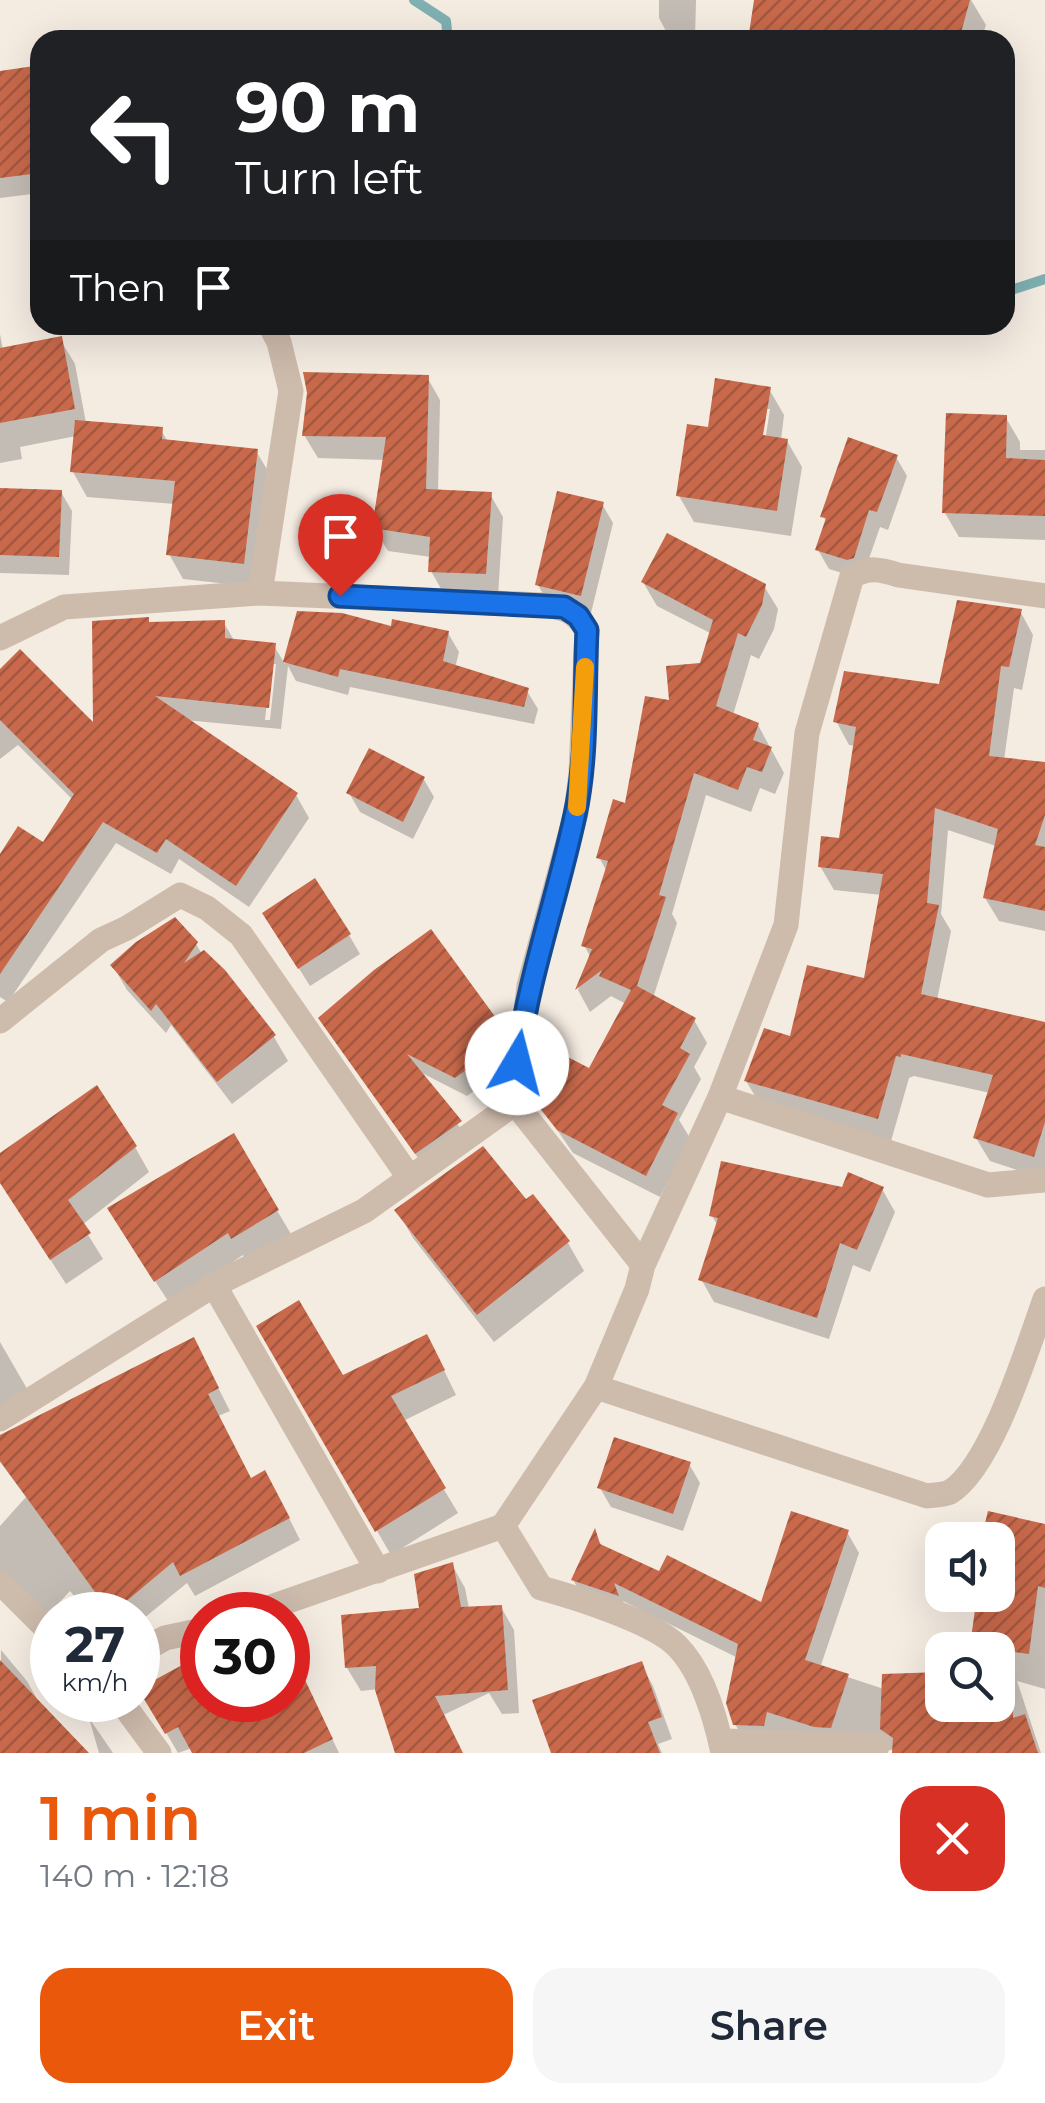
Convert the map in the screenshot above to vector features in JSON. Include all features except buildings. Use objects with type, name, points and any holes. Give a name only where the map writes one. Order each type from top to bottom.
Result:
[{"type":"street","points":[[260,593],[291,391],[275,335]]},
{"type":"street","points":[[310,1594],[503,1526],[596,1387],[644,1265],[720,1097],[786,926],[807,733],[852,576],[864,569],[880,568],[898,575],[1045,596]]},
{"type":"street","points":[[0,638],[64,607],[260,593],[552,606],[564,607],[578,616],[587,630],[576,813],[529,986],[515,1102],[644,1265]]},
{"type":"street","points":[[0,1020],[101,940],[180,894],[222,917],[242,935],[409,1178]]},
{"type":"street","points":[[720,1097],[988,1185],[1045,1180]]},
{"type":"street","points":[[0,1418],[214,1286],[364,1211],[515,1102]]},
{"type":"street","points":[[214,1286],[378,1570]]},
{"type":"street","points":[[596,1387],[927,1496],[949,1492],[971,1468],[1002,1416],[1045,1299]]},
{"type":"street","points":[[503,1526],[541,1588],[652,1629],[676,1644],[694,1669],[722,1747],[878,1746]]},
{"type":"street","points":[[4,1593],[30,1615]]},
{"type":"street","points":[[136,1722],[158,1753]]},
{"type":"waterway","points":[[414,0],[446,21],[447,30]]},
{"type":"waterway","points":[[1015,289],[1045,279]]},
{"type":"slow traffic","points":[[577,807],[585,667]]},
{"type":"route","points":[[340,596],[564,607],[578,616],[587,630],[576,813],[529,986],[517,1063]]}]
